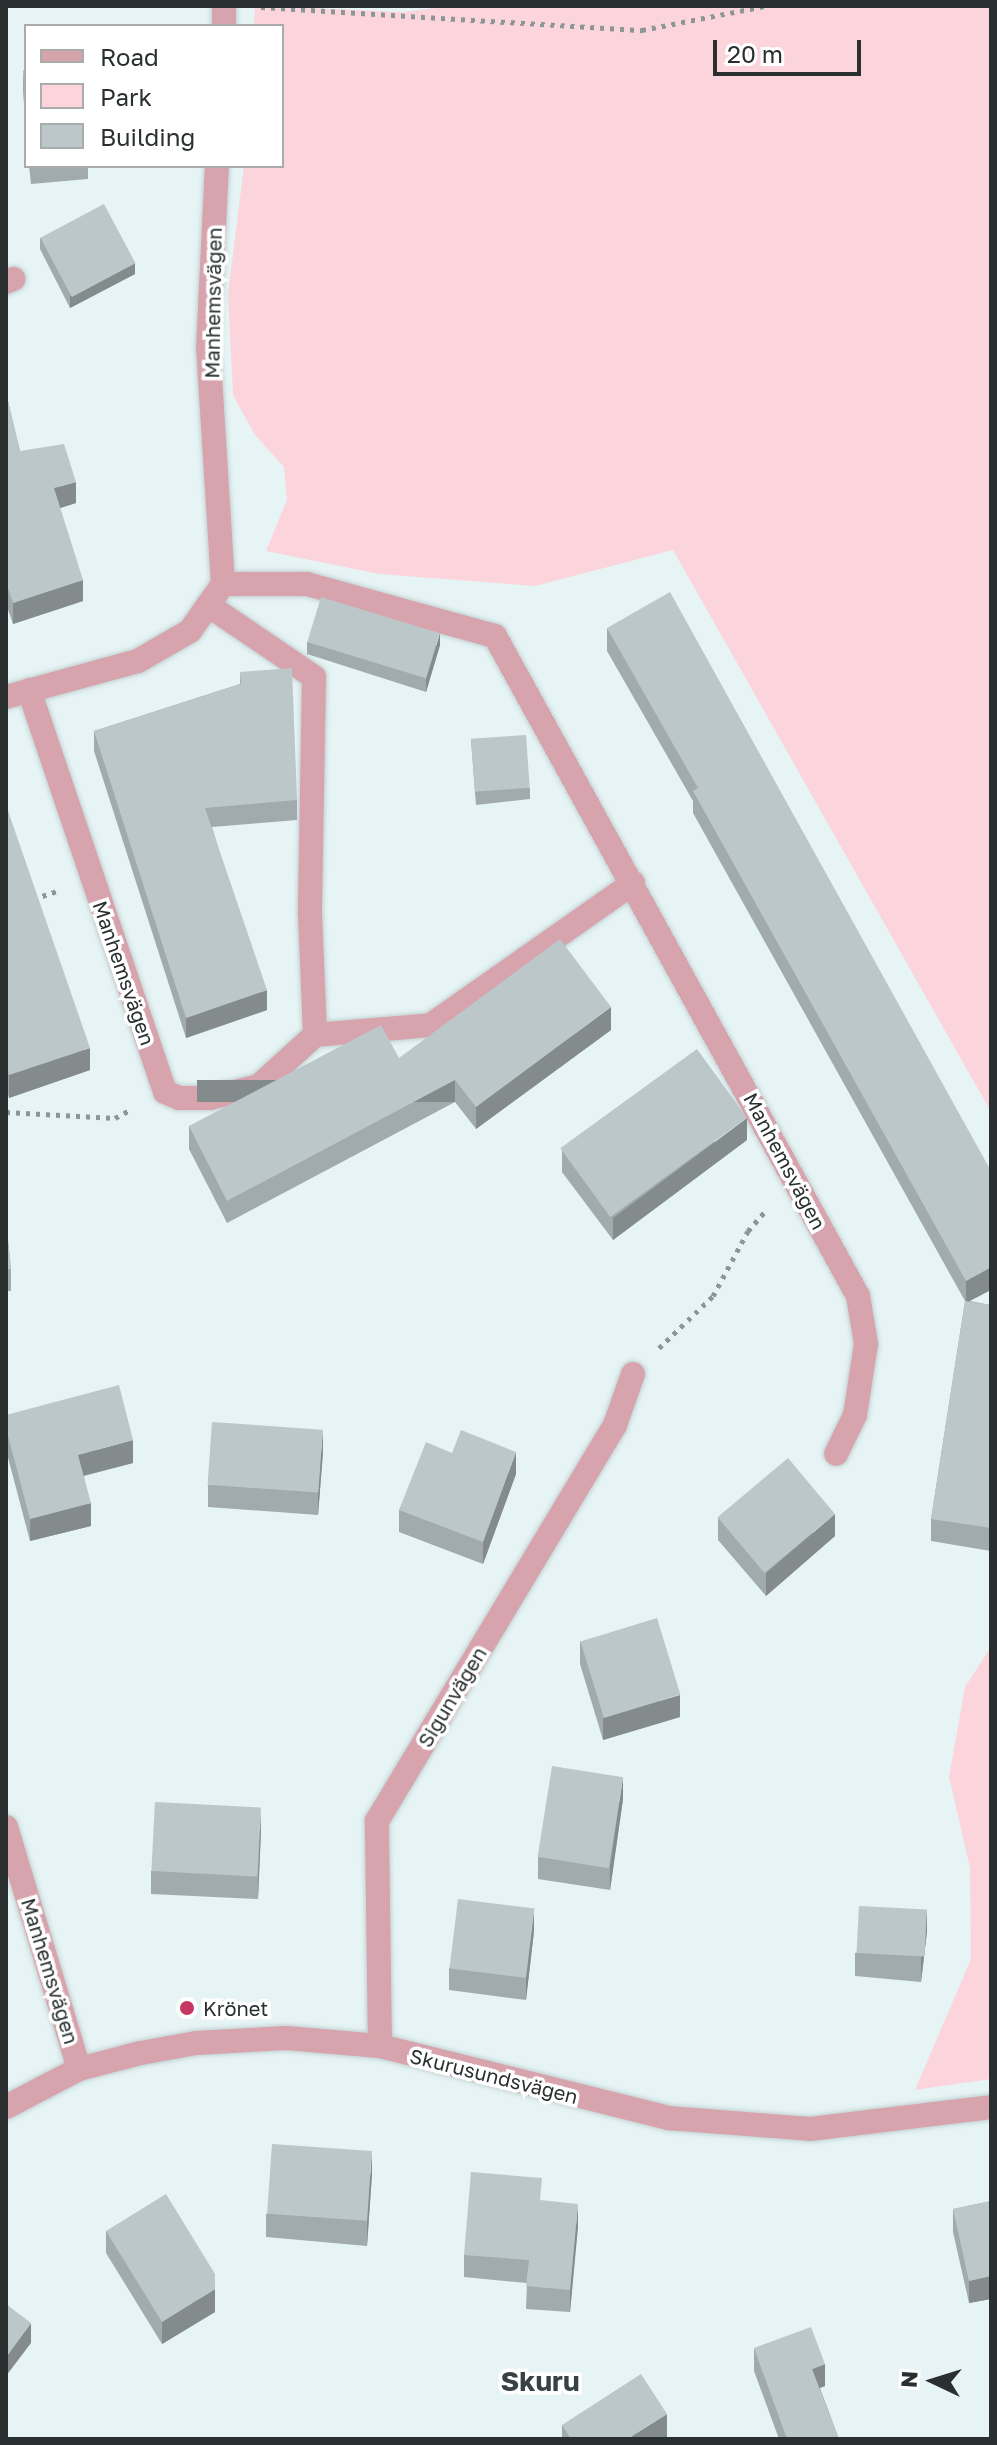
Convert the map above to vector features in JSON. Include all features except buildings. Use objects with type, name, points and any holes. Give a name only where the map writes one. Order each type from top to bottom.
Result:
[{"type":"street","name":"Manhemsvägen","points":[[165,1092],[92,878],[18,694],[138,661],[190,631],[223,584],[208,348],[217,168]]},
{"type":"street","name":"Manhemsvägen","points":[[223,584],[307,584],[495,636],[858,1296],[866,1344],[855,1415],[836,1454]]},
{"type":"street","points":[[208,605],[314,677],[310,914],[315,1035]]},
{"type":"street","points":[[165,1092],[210,1098],[259,1086],[315,1035],[431,1025],[633,883]]},
{"type":"street","name":"Sigunvägen","points":[[380,2046],[383,1956],[377,1821],[615,1425],[633,1374]]},
{"type":"street","name":"Manhemsvägen","points":[[6,1827],[79,2069]]},
{"type":"street","name":"Skurusundsvägen","points":[[6,2107],[79,2069],[196,2043],[286,2038],[380,2046],[668,2118],[810,2129],[991,2107]]},
{"type":"path","points":[[247,6],[642,30],[765,6]]},
{"type":"path","points":[[20,904],[92,878]]},
{"type":"path","points":[[6,1112],[115,1118],[165,1092]]},
{"type":"path","points":[[633,1374],[713,1296],[748,1231],[795,1178]]},
{"type":"green space","points":[[255,6],[403,12],[452,6],[991,6],[991,1112],[673,550],[535,586],[379,574],[266,551],[287,500],[284,467],[255,435],[233,395],[228,294],[244,168],[284,168],[284,24],[254,24]]},
{"type":"green space","points":[[991,1647],[991,2079],[915,2090],[971,1959],[970,1868],[949,1777],[965,1687]]},
{"type":"place","name":"Krönet","points":[[187,2008]]},
{"type":"district","name":"Skuru","points":[[540,2381]]}]
